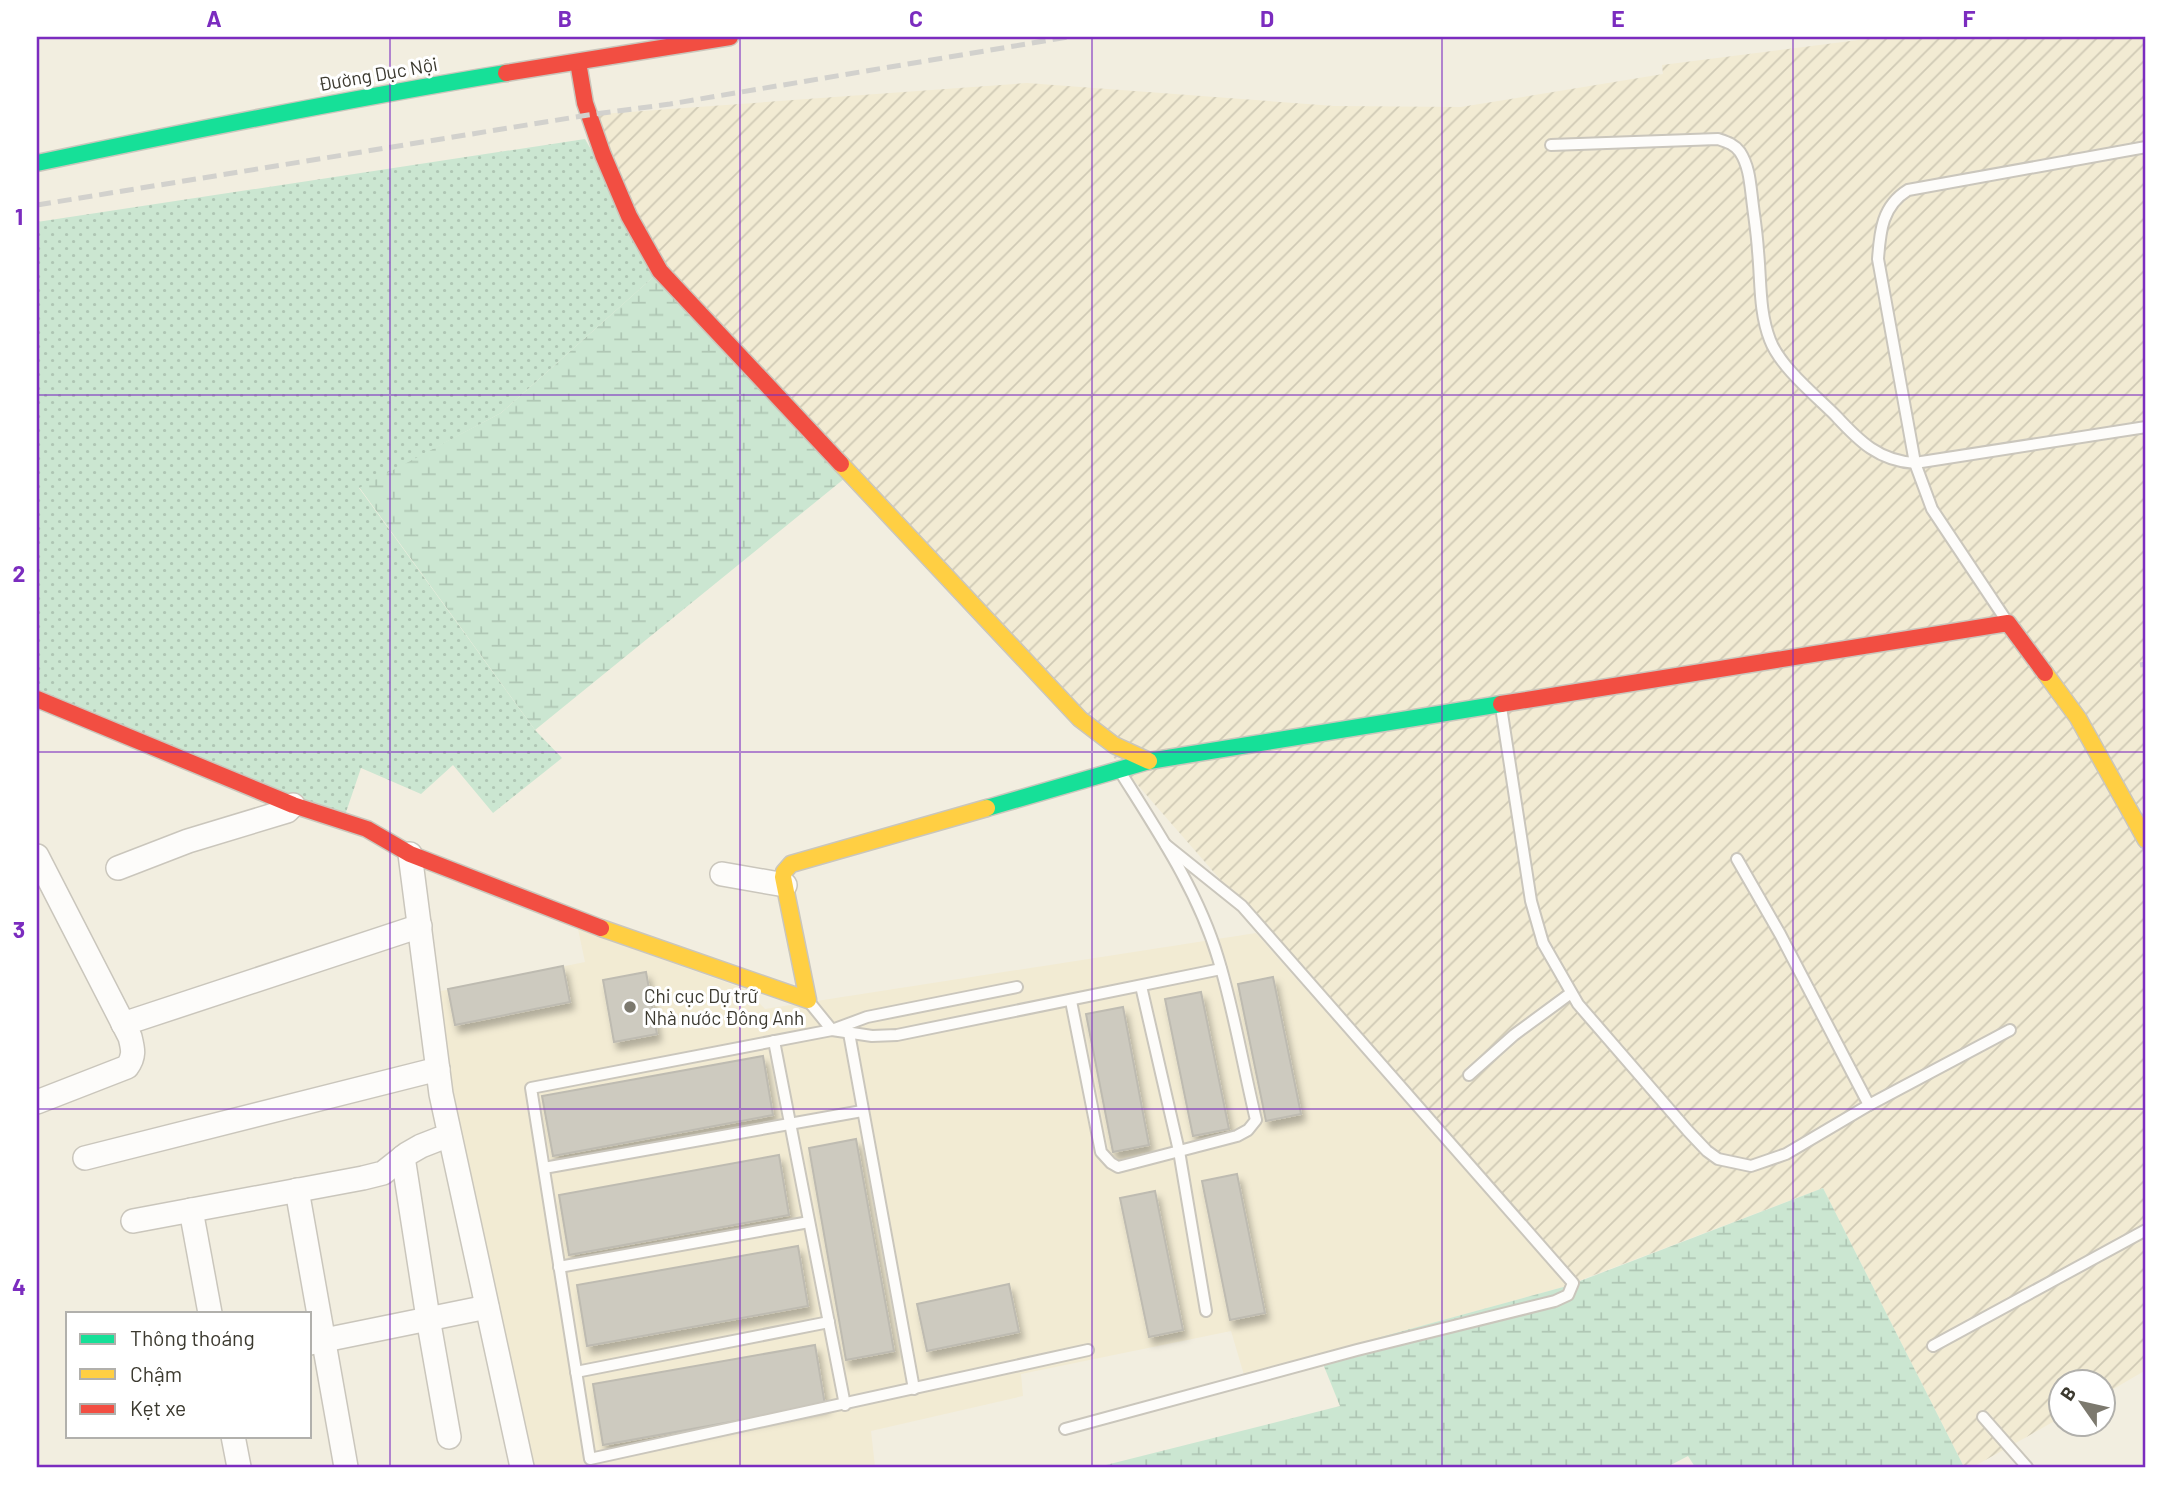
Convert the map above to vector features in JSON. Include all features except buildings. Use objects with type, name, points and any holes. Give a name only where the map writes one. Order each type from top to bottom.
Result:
[{"type":"street","name":"Đường Dục Nội","points":[[37,163],[398,91],[578,62],[681,41],[730,37]]},
{"type":"street","points":[[578,62],[588,115],[637,236],[660,271],[1080,719],[1114,745],[1149,761]]},
{"type":"street","points":[[808,1000],[785,886],[784,872],[791,864],[1149,761],[2008,623],[2078,718],[2146,841]]},
{"type":"street","points":[[37,699],[293,805],[367,829],[410,853],[562,914],[808,1000]]},
{"type":"street","points":[[118,868],[188,841],[287,811],[293,805]]},
{"type":"street","points":[[410,853],[438,1069],[450,1138],[522,1467]]},
{"type":"street","points":[[37,856],[123,1024],[134,1052],[127,1067],[37,1102]]},
{"type":"street","points":[[722,874],[785,886]]},
{"type":"street","points":[[123,1024],[420,926]]},
{"type":"street","points":[[85,1158],[438,1069]]},
{"type":"street","points":[[133,1221],[383,1173],[421,1146],[450,1138]]},
{"type":"street","points":[[403,1157],[449,1437]]},
{"type":"street","points":[[297,1190],[317,1341],[346,1467]]},
{"type":"street","points":[[191,1210],[210,1312]]},
{"type":"street","points":[[317,1341],[487,1307]]},
{"type":"street","points":[[233,1438],[239,1467]]},
{"type":"lane","points":[[1551,145],[1718,139],[1731,143],[1740,152],[1748,170],[1758,248],[1762,313],[1770,342],[1782,360],[1869,449],[1898,462],[1915,463],[2146,428]]},
{"type":"lane","points":[[2008,623],[1932,509],[1915,463],[1878,259],[1881,226],[1888,209],[1908,190],[2146,147]]},
{"type":"lane","points":[[1501,704],[1531,901],[1543,943],[1578,1004],[1688,1131],[1718,1159],[1751,1166],[1786,1154],[1869,1105],[2010,1030]]},
{"type":"lane","points":[[1071,1001],[1101,1152],[1111,1163],[1118,1167],[1237,1136],[1248,1130],[1256,1120],[1221,969],[1194,898],[1166,845],[1119,771]]},
{"type":"lane","points":[[1065,1429],[1357,1350],[1555,1301],[1568,1295],[1573,1283],[1241,906],[1166,845]]},
{"type":"lane","points":[[1737,859],[1780,934],[1869,1105]]},
{"type":"lane","points":[[808,1000],[832,1030],[872,1036],[897,1035],[1221,969]]},
{"type":"lane","points":[[1141,986],[1179,1151],[1206,1311]]},
{"type":"lane","points":[[1017,987],[867,1017],[832,1030],[531,1088],[590,1459],[1088,1350]]},
{"type":"lane","points":[[1469,1075],[1514,1035],[1571,992]]},
{"type":"lane","points":[[849,1033],[914,1389]]},
{"type":"lane","points":[[774,1041],[845,1405]]},
{"type":"lane","points":[[544,1168],[862,1111]]},
{"type":"lane","points":[[559,1267],[809,1222]]},
{"type":"lane","points":[[1933,1346],[2146,1230]]},
{"type":"lane","points":[[576,1372],[829,1322]]},
{"type":"lane","points":[[1983,1417],[2027,1467]]},
{"type":"shaded area","points":[[1882,37],[2146,37],[2146,1370],[2116,1387],[2116,1368],[2046,1368],[2046,1426],[1973,1467],[1964,1467],[1823,1188],[1573,1283],[1080,719],[660,271],[588,115],[1027,83],[1334,106],[1461,107],[1663,74],[1662,65]]},
{"type":"shaded area","points":[[578,929],[747,990],[765,1009],[1256,933],[1567,1286],[1244,1375],[1231,1331],[1021,1374],[1023,1396],[871,1431],[875,1467],[531,1467],[455,1101],[436,992],[585,962]]},
{"type":"green space","points":[[585,139],[660,271],[501,413],[359,488],[535,730],[562,758],[493,813],[453,765],[421,794],[361,768],[343,821],[37,697],[37,222]]},
{"type":"green space","points":[[660,271],[850,474],[535,730],[359,487],[501,413]]},
{"type":"green space","points":[[1823,1188],[1964,1467],[1695,1467],[1688,1456],[1667,1467],[1098,1467],[1340,1406],[1319,1354],[1567,1286]]},
{"type":"railway","points":[[37,205],[670,104],[1068,37]]},
{"type":"railway","points":[[2140,665],[2146,664]]},
{"type":"traffic: fast","points":[[37,163],[271,115],[506,73]]},
{"type":"traffic: fast","points":[[987,808],[1149,761],[1501,704]]},
{"type":"traffic: slow","points":[[841,464],[1080,719],[1114,745],[1149,761]]},
{"type":"traffic: slow","points":[[2045,673],[2078,718],[2146,840]]},
{"type":"traffic: slow","points":[[601,928],[808,1000],[783,877],[791,864],[987,808]]},
{"type":"traffic: jam","points":[[506,73],[730,37]]},
{"type":"traffic: jam","points":[[578,62],[585,103],[603,155],[629,216],[660,271],[841,464]]},
{"type":"traffic: jam","points":[[1501,704],[2008,623],[2045,673]]},
{"type":"traffic: jam","points":[[37,699],[293,805],[367,829],[410,854],[601,928]]},
{"type":"place","name":"Chi cục Dự trữ Nhà nước Đông Anh","points":[[630,1007]]}]
